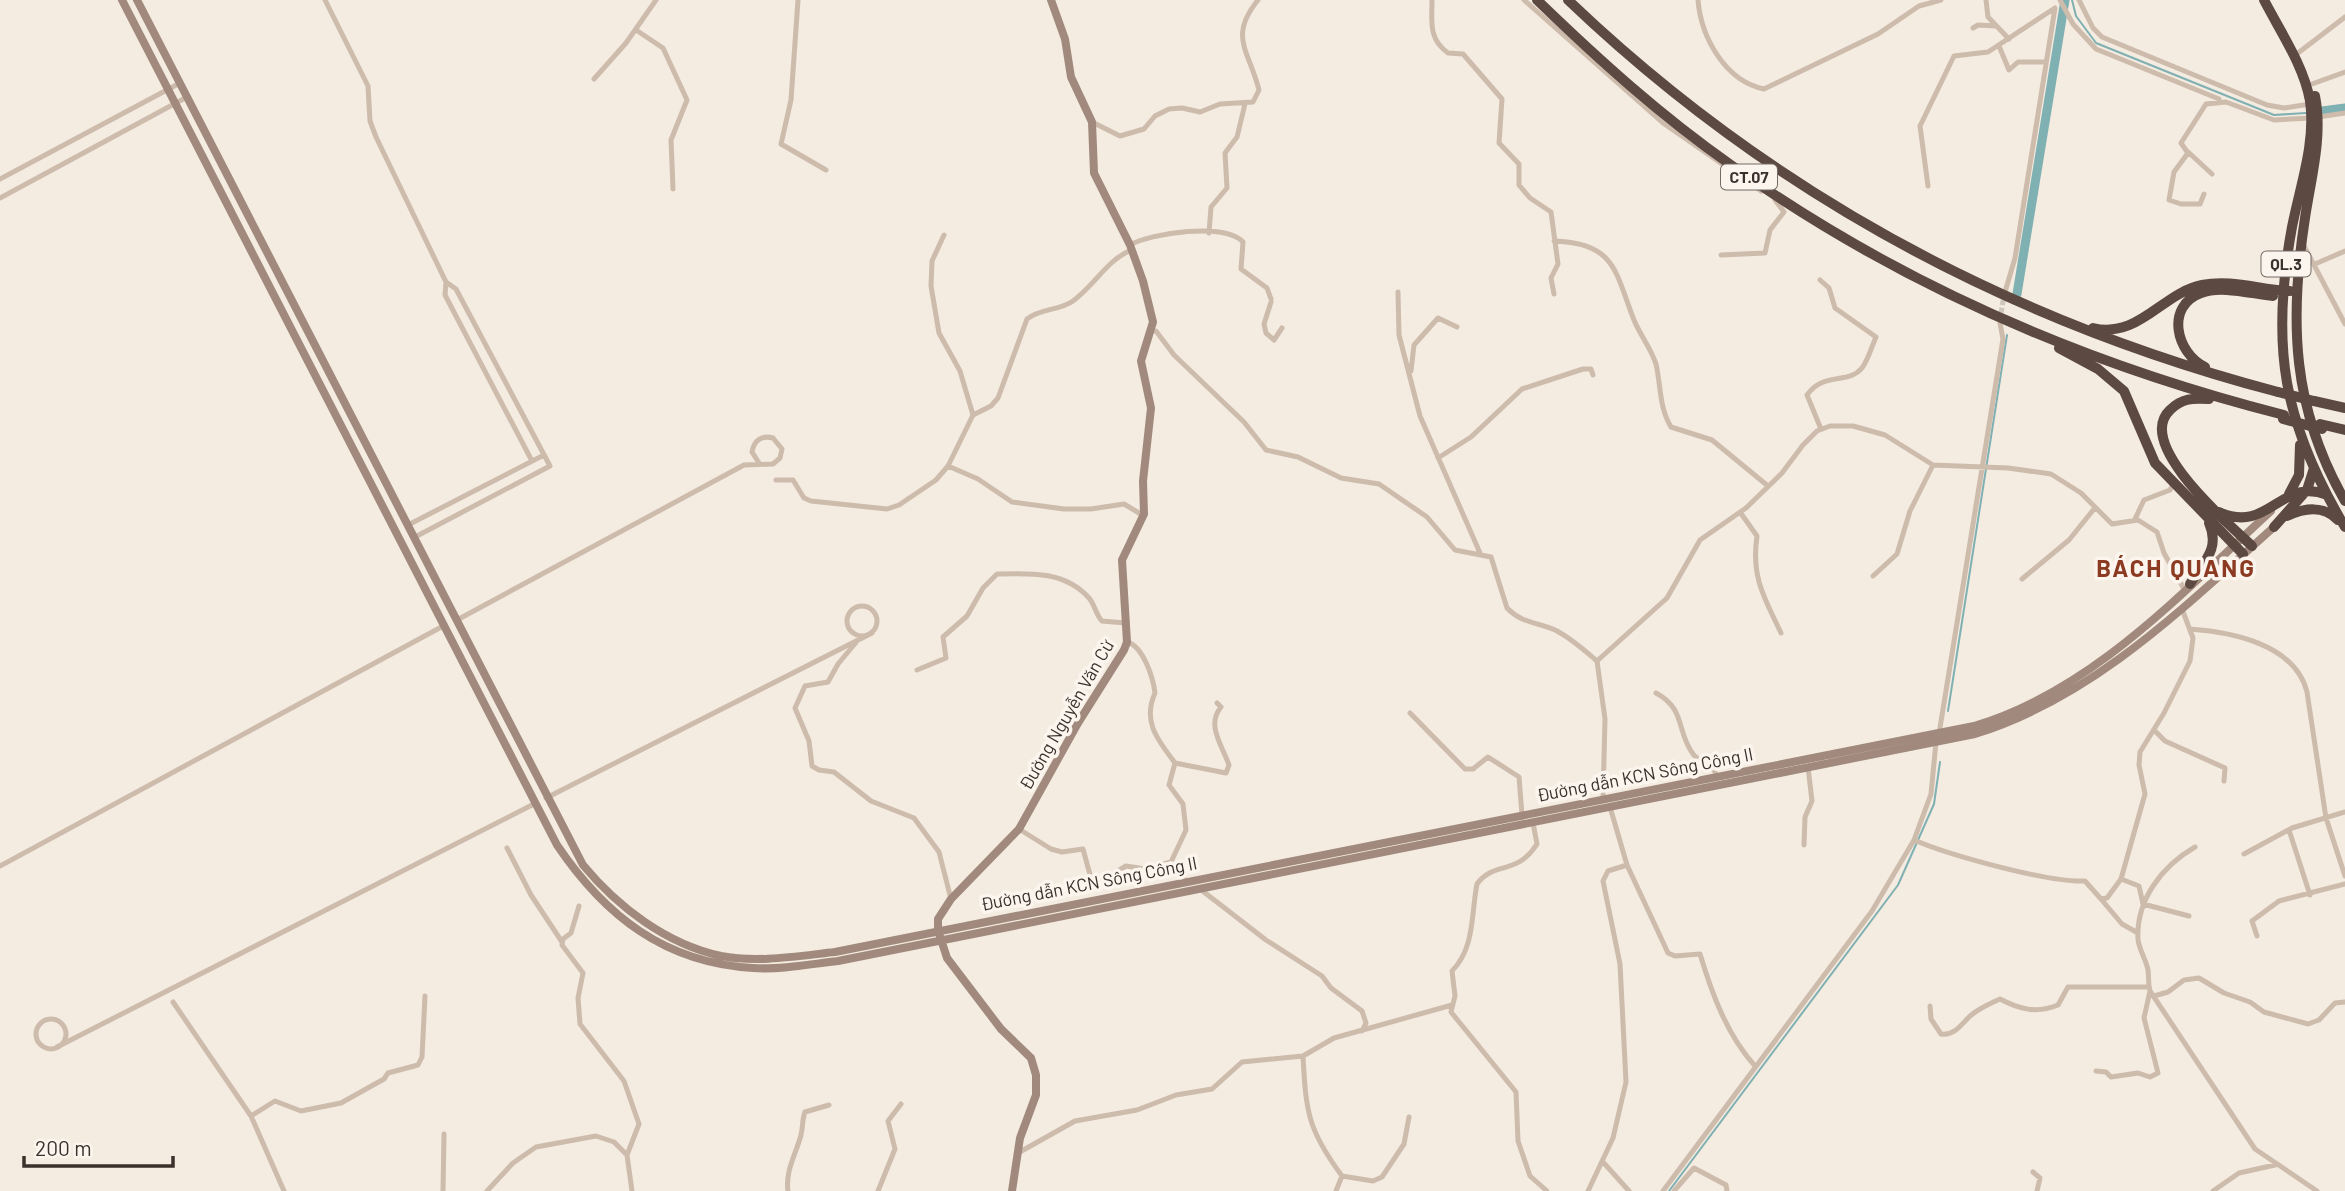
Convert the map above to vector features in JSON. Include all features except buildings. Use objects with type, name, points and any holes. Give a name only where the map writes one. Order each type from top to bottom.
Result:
[{"type":"highway","name":"CT.07","points":[[1536,0],[1591,52],[1675,123],[1731,165],[1890,265],[1989,313],[2141,374],[2287,416],[2319,430],[2345,431]]},
{"type":"highway","name":"CT.07","points":[[1568,0],[1677,97],[1744,148],[1900,246],[1966,278],[2147,353],[2345,408]]},
{"type":"highway","name":"QL.3","points":[[2264,0],[2298,53],[2312,84],[2314,117],[2292,228],[2283,294],[2282,390],[2287,416],[2345,529]]},
{"type":"highway","name":"QL.3","points":[[2271,0],[2274,13],[2303,77],[2318,138],[2295,294],[2297,362],[2345,504]]},
{"type":"highway","points":[[2261,291],[2277,309],[2282,390],[2200,365],[2188,354],[2179,337],[2178,322],[2187,302],[2202,292],[2261,291],[2276,282],[2280,276],[2292,228]]},
{"type":"highway","points":[[1966,278],[2085,325],[2106,330],[2134,324],[2183,291],[2200,285],[2295,294]]},
{"type":"highway","points":[[1989,313],[2098,369],[2116,383],[2133,406],[2150,455],[2174,483],[2252,546]]},
{"type":"highway","points":[[2205,508],[2228,516],[2250,518],[2268,511],[2286,497],[2295,484],[2300,466],[2287,416],[2199,398],[2182,400],[2166,414],[2161,434],[2166,450],[2205,508],[2243,554]]},
{"type":"highway","points":[[2274,527],[2307,490],[2314,470],[2319,430]]},
{"type":"highway","points":[[2286,497],[2307,490],[2326,494],[2345,504]]},
{"type":"highway","points":[[2187,586],[2206,565],[2213,541],[2205,508]]},
{"type":"highway","points":[[2274,527],[2294,513],[2313,509],[2329,512],[2345,529]]},
{"type":"street","points":[[122,0],[557,845],[593,894],[616,916],[668,947],[721,965],[755,968],[838,961],[939,934]]},
{"type":"street","points":[[137,0],[415,537],[546,798],[583,865],[624,907],[677,940],[722,956],[755,958],[835,952],[939,934]]},
{"type":"street","points":[[325,0],[368,86],[370,121],[376,137],[446,282],[456,289],[550,466],[415,537]]},
{"type":"street","points":[[594,79],[636,30],[656,0]]},
{"type":"street","points":[[798,0],[791,100],[781,144],[826,170]]},
{"type":"street","name":"Đường Nguyễn Văn Cừ","points":[[939,934],[937,919],[951,899],[1019,830],[1127,642],[1122,560],[1144,516],[1143,481],[1151,408],[1141,362],[1151,331],[1149,302],[1130,248],[1094,173],[1092,122],[1072,77],[1065,39],[1051,0]]},
{"type":"street","points":[[1092,122],[1119,136],[1144,130],[1155,116],[1169,109],[1200,112],[1220,104],[1245,104],[1258,98],[1259,90],[1241,29],[1245,18],[1258,0]]},
{"type":"street","points":[[1432,0],[1431,21],[1437,43],[1448,53],[1463,54],[1501,97],[1503,121],[1499,143],[1519,164],[1519,185],[1530,198],[1551,212],[1558,264],[1551,278],[1554,294]]},
{"type":"street","points":[[1524,0],[1663,123],[1781,205],[1784,212],[1770,230],[1765,253],[1721,255]]},
{"type":"street","points":[[1698,0],[1706,37],[1723,61],[1740,79],[1764,89],[1878,34],[1919,6],[1941,0]]},
{"type":"street","points":[[1913,0],[1919,6]]},
{"type":"street","points":[[1978,0],[1986,1],[1988,17],[2009,39]]},
{"type":"street","points":[[2005,292],[2015,258],[2055,9],[2059,0]]},
{"type":"street","points":[[2059,0],[2073,24],[2096,49],[2222,101],[2274,120],[2345,113]]},
{"type":"street","points":[[2079,0],[2093,28],[2102,37],[2267,105],[2284,108],[2310,104]]},
{"type":"street","points":[[1927,186],[1920,126],[1952,59],[1998,46],[2055,9]]},
{"type":"street","points":[[2298,53],[2345,17]]},
{"type":"street","points":[[1973,28],[1978,25],[1996,26]]},
{"type":"street","points":[[636,30],[663,48],[687,100],[671,140],[673,189]]},
{"type":"street","points":[[1998,46],[2009,70],[2018,62],[2046,62]]},
{"type":"street","points":[[2312,84],[2345,72]]},
{"type":"street","points":[[0,179],[180,83]]},
{"type":"street","points":[[0,198],[187,97]]},
{"type":"street","points":[[2212,174],[2181,143],[2200,110],[2210,102],[2222,101]]},
{"type":"street","points":[[1209,233],[1211,207],[1227,188],[1225,153],[1237,137],[1245,104]]},
{"type":"street","points":[[2187,151],[2174,174],[2169,201],[2200,204],[2204,194]]},
{"type":"street","points":[[776,480],[793,480],[804,498],[811,501],[887,509],[899,505],[936,480],[948,466],[973,415],[991,406],[998,398],[1027,319],[1039,311],[1071,303],[1115,259],[1160,233],[1231,234],[1240,238],[1244,246],[1241,269],[1269,290],[1265,333],[1274,341],[1282,328]]},
{"type":"street","points":[[944,235],[932,261],[931,286],[939,333],[960,371],[973,415]]},
{"type":"street","points":[[1554,241],[1581,244],[1599,253],[1615,266],[1634,321],[1653,357],[1661,404],[1671,427],[1712,440],[1768,486]]},
{"type":"street","points":[[2301,241],[2345,324]]},
{"type":"street","points":[[2315,264],[2345,251]]},
{"type":"street","points":[[1820,280],[1829,288],[1835,308],[1876,337],[1859,371],[1848,376],[1831,377],[1807,395],[1821,429]]},
{"type":"street","points":[[446,282],[445,295],[532,461]]},
{"type":"street","points":[[1398,292],[1397,328],[1420,416],[1480,553]]},
{"type":"street","points":[[1410,380],[1412,350],[1426,331],[1438,318],[1457,327]]},
{"type":"street","points":[[1663,1191],[1872,911],[1915,840],[1931,794],[2003,339],[2000,323]]},
{"type":"street","points":[[1151,331],[1156,331],[1174,355],[1244,422],[1266,450],[1305,460],[1340,478],[1379,484],[1427,517],[1455,550],[1480,553],[1493,560],[1504,599],[1513,614],[1527,622],[1558,632],[1597,661],[1605,719],[1603,798]]},
{"type":"street","points":[[1438,458],[1471,437],[1522,389],[1577,370],[1591,369],[1593,375]]},
{"type":"street","points":[[1597,661],[1667,598],[1700,540],[1740,512],[1782,473],[1802,445],[1821,429],[1844,425],[1885,435],[1933,465],[1994,466],[2051,474],[2081,492],[2094,509],[2112,524],[2122,524],[2135,519],[2144,500],[2170,490],[2174,483]]},
{"type":"street","points":[[457,620],[744,465],[759,463],[768,466],[777,462],[782,454],[780,444],[773,438],[763,437],[755,442],[744,465]]},
{"type":"street","points":[[752,452],[759,463]]},
{"type":"street","points":[[408,525],[544,455]]},
{"type":"street","points":[[1874,576],[1897,554],[1910,511],[1933,465]]},
{"type":"street","points":[[948,466],[978,479],[1012,502],[1064,509],[1091,509],[1124,504],[1144,516]]},
{"type":"street","name":"Đường dẫn KCN Sông Công II","points":[[2052,699],[2095,667],[2286,497]]},
{"type":"street","points":[[2022,579],[2069,540],[2094,509]]},
{"type":"street","points":[[1740,512],[1758,536],[1754,555],[1758,581],[1762,597],[1781,632]]},
{"type":"street","points":[[2135,519],[2159,534],[2164,553],[2187,586]]},
{"type":"street","name":"Đường dẫn KCN Sông Công II","points":[[939,934],[1197,887],[1603,798],[1808,767],[2006,724],[2100,674],[2182,609],[2274,527]]},
{"type":"street","points":[[917,670],[946,658],[943,637],[967,616],[983,588],[997,574],[1045,573],[1069,583],[1087,597],[1102,621],[1125,623]]},
{"type":"street","points":[[83,1035],[76,1035],[52,1018],[43,1021],[37,1029],[39,1043],[47,1048],[57,1047],[83,1035],[872,633],[877,625],[876,615],[864,606],[855,608],[848,615],[854,642]]},
{"type":"street","points":[[2101,899],[2114,892],[2121,879],[2145,794],[2139,765],[2140,752],[2190,661],[2193,643],[2182,609]]},
{"type":"street","points":[[0,866],[445,625]]},
{"type":"street","points":[[850,629],[862,636],[872,633]]},
{"type":"street","points":[[2190,629],[2224,631],[2245,638],[2292,664],[2300,673],[2307,692],[2326,818],[2345,876]]},
{"type":"street","points":[[854,642],[828,682],[804,686],[795,708],[809,741],[812,766],[834,772],[871,801],[914,818],[939,852],[951,899]]},
{"type":"street","points":[[1127,642],[1138,648],[1151,677],[1155,693],[1148,706],[1149,719],[1175,763],[1226,773],[1228,765],[1213,724],[1215,713],[1220,706],[1217,703]]},
{"type":"street","points":[[1656,693],[1674,706],[1692,752],[1714,769],[1717,776]]},
{"type":"street","points":[[1410,713],[1465,769],[1473,769],[1488,757],[1518,777],[1522,815]]},
{"type":"street","points":[[2154,730],[2165,741],[2224,768],[2224,781]]},
{"type":"street","name":"Đường dẫn KCN Sông Công II","points":[[939,934],[1186,881],[1257,872],[1610,807],[1695,785],[1717,776],[1938,738]]},
{"type":"street","points":[[1019,830],[1051,849],[1062,852],[1083,849],[1092,882],[1101,881],[1126,866],[1145,869],[1171,862],[1186,830],[1183,804],[1169,785],[1175,763]]},
{"type":"street","points":[[1804,845],[1805,817],[1812,801],[1808,767]]},
{"type":"street","points":[[1610,807],[1626,864],[1668,953],[1675,956],[1700,954],[1725,1022],[1739,1047],[1755,1066]]},
{"type":"street","points":[[2244,855],[2289,830],[2345,812]]},
{"type":"street","points":[[1533,822],[1537,844],[1522,862],[1488,873],[1477,884],[1470,941],[1463,960],[1452,971],[1455,996],[1452,1017],[1516,1092],[1518,1141],[1530,1176],[1547,1191]]},
{"type":"street","points":[[2289,830],[2310,895]]},
{"type":"street","points":[[1915,840],[2031,874],[2068,881],[2085,881],[2122,924],[2138,933]]},
{"type":"street","points":[[2096,1071],[2106,1072],[2111,1077],[2138,1073],[2150,1077],[2158,1073],[2144,1018],[2151,991],[2138,933],[2148,890],[2195,847]]},
{"type":"street","points":[[507,848],[531,895],[562,942],[565,951],[583,973],[578,998],[580,1024],[624,1081],[639,1124],[627,1155],[632,1191]]},
{"type":"street","points":[[1171,862],[1186,881]]},
{"type":"street","points":[[1588,1191],[1613,1138],[1626,1072],[1620,964],[1603,881],[1608,872],[1626,864]]},
{"type":"street","points":[[2121,879],[2138,886],[2143,904]]},
{"type":"street","points":[[2257,936],[2252,928],[2254,918],[2279,901],[2345,884]]},
{"type":"street","points":[[1197,887],[1268,942],[1308,965],[1331,988],[1362,1011],[1366,1023],[1362,1031]]},
{"type":"street","points":[[2143,904],[2189,916]]},
{"type":"street","points":[[562,942],[571,933],[579,906]]},
{"type":"street","points":[[939,934],[954,967],[1001,1028],[1019,1044],[1032,1062],[1037,1075],[1036,1096],[1024,1124],[1012,1191]]},
{"type":"street","points":[[668,947],[677,940]]},
{"type":"street","points":[[1930,1006],[1933,1023],[1941,1034],[1947,1035],[1964,1024],[1968,1017],[1998,1000],[2035,1011],[2058,1005],[2068,988],[2168,992],[2184,980],[2199,978],[2224,993],[2250,1002],[2264,1012],[2308,1024],[2319,1020],[2336,1003],[2345,1002]]},
{"type":"street","points":[[2151,991],[2255,1149],[2317,1191]]},
{"type":"street","points":[[251,1116],[275,1101],[301,1111],[347,1101],[388,1073],[418,1065],[422,1057],[425,996]]},
{"type":"street","points":[[173,1002],[251,1116],[284,1191]]},
{"type":"street","points":[[1017,1153],[1075,1121],[1137,1110],[1176,1095],[1212,1089],[1242,1062],[1303,1056],[1334,1038],[1452,1005]]},
{"type":"street","points":[[57,1047],[64,1041],[64,1026]]},
{"type":"street","points":[[1303,1056],[1306,1102],[1311,1126],[1317,1142],[1342,1176],[1373,1181],[1382,1177],[1404,1144],[1409,1117]]},
{"type":"street","points":[[878,1191],[895,1149],[888,1121],[901,1104]]},
{"type":"street","points":[[788,1191],[787,1177],[802,1131],[805,1112],[829,1105]]},
{"type":"street","points":[[443,1191],[444,1134]]},
{"type":"street","points":[[487,1191],[513,1163],[537,1147],[596,1136],[614,1142],[627,1155]]},
{"type":"street","points":[[1603,1162],[1629,1191]]},
{"type":"street","points":[[2213,1191],[2239,1173],[2275,1165]]},
{"type":"street","points":[[1674,1191],[1695,1168],[1726,1185],[1727,1191]]},
{"type":"street","points":[[2033,1172],[2040,1178],[2037,1191]]},
{"type":"street","points":[[1336,1191],[1342,1176]]},
{"type":"waterway","points":[[2017,294],[2065,0]]},
{"type":"waterway","points":[[2072,0],[2076,16],[2096,43],[2274,115],[2306,113]]},
{"type":"waterway","points":[[2322,111],[2345,108]]},
{"type":"waterway","points":[[1948,711],[2007,335]]},
{"type":"waterway","points":[[1669,1191],[1898,885],[1934,804],[1940,762]]},
{"type":"tunnel","points":[[2000,320],[2004,295]]},
{"type":"district","name":"BÁCH QUANG","points":[[2176,569]]}]
